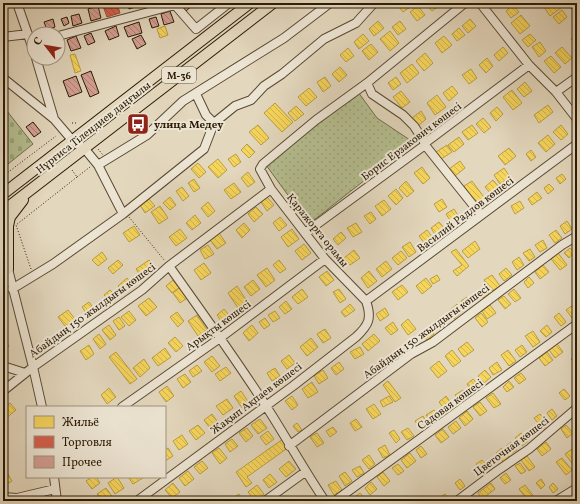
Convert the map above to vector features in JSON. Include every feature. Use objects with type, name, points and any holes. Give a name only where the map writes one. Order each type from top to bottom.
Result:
[{"type":"main road","name":"Нұрғиса Тілендиев даңғылы","points":[[3,194],[250,3]]},
{"type":"main road","name":"Нұрғиса Тілендиев даңғылы","points":[[3,211],[273,3]]},
{"type":"main road","points":[[8,269],[7,236],[10,217],[33,188]]},
{"type":"street","points":[[17,3],[26,28]]},
{"type":"street","points":[[66,34],[175,5],[196,29],[229,3]]},
{"type":"street","points":[[97,164],[147,135],[183,101],[284,38],[330,3]]},
{"type":"street","points":[[12,289],[59,260],[124,213],[204,149],[214,123],[235,106],[251,100],[264,86],[282,74],[324,39],[356,23],[374,3]]},
{"type":"street","points":[[465,3],[367,83],[372,94],[404,115],[414,126],[425,144],[481,215]]},
{"type":"street","points":[[480,3],[529,65],[556,92],[577,119]]},
{"type":"street","points":[[573,3],[577,8]]},
{"type":"street","points":[[3,37],[26,34]]},
{"type":"street","name":"Борис Ерзакович көшесі","points":[[305,233],[529,65]]},
{"type":"street","points":[[38,66],[54,119]]},
{"type":"street","points":[[556,92],[577,77]]},
{"type":"street","points":[[3,78],[54,119],[72,140],[84,148],[97,164],[124,213]]},
{"type":"street","name":"Қаражорға орамы","points":[[366,301],[325,259],[271,189],[260,169],[263,164],[316,120],[367,83]]},
{"type":"street","points":[[196,94],[206,115],[214,123]]},
{"type":"street","name":"Василий Радлов көшесі","points":[[366,301],[577,144]]},
{"type":"street","name":"Абайдың 150 жылдығы көшесі","points":[[3,391],[33,366],[142,290],[169,266],[271,189]]},
{"type":"street","name":"Абайдың 150 жылдығы көшесі","points":[[289,446],[411,354],[433,342],[562,245],[577,236]]},
{"type":"street","points":[[3,257],[8,269],[42,406]]},
{"type":"street","name":"Арықты көшесі","points":[[123,406],[220,338],[325,259]]},
{"type":"street","points":[[169,266],[266,406],[305,472],[325,501]]},
{"type":"street","name":"Жақып Ақпаев көшесі","points":[[137,501],[293,386],[364,330],[368,323],[369,316],[366,301]]},
{"type":"street","name":"Садовая көшесі","points":[[335,501],[577,324]]},
{"type":"street","points":[[3,366],[25,373]]},
{"type":"street","name":"Цветочная көшесі","points":[[457,501],[496,471],[529,449],[577,408]]},
{"type":"street","points":[[265,501],[305,472]]},
{"type":"street","points":[[54,478],[57,501]]},
{"type":"street","points":[[556,501],[577,488]]},
{"type":"street","points":[[3,497],[17,498],[55,489]]},
{"type":"path","points":[[72,123],[77,123]]},
{"type":"path","points":[[3,176],[56,136]]},
{"type":"path","points":[[98,149],[104,156]]},
{"type":"path","points":[[34,276],[16,225],[76,177],[97,164]]},
{"type":"path","points":[[72,170],[76,177]]},
{"type":"path","points":[[124,213],[169,266]]},
{"type":"green space","points":[[358,92],[377,118],[413,142],[309,224],[266,165]]},
{"type":"green space","points":[[3,106],[33,144],[3,168]]},
{"type":"building: Жильё","points":[[396,3],[416,3],[403,12]]},
{"type":"building: Жильё","points":[[425,3],[443,3],[432,11]]},
{"type":"building: Жильё","points":[[549,3],[559,3],[562,7],[550,16],[544,7]]},
{"type":"building: Жильё","points":[[513,5],[519,12],[511,18],[506,11]]},
{"type":"building: Жильё","points":[[418,6],[425,15],[417,21],[410,12]]},
{"type":"building: Жильё","points":[[562,10],[567,17],[559,24],[553,17]]},
{"type":"building: Жильё","points":[[521,15],[530,26],[520,34],[511,23]]},
{"type":"building: Жильё","points":[[470,19],[476,26],[468,33],[462,26]]},
{"type":"building: Жильё","points":[[378,21],[384,28],[374,36],[369,29]]},
{"type":"building: Жильё","points":[[400,21],[406,29],[398,35],[392,27]]},
{"type":"building: Жильё","points":[[165,26],[168,35],[160,38],[157,29]]},
{"type":"building: Жильё","points":[[459,28],[465,35],[457,41],[452,34]]},
{"type":"building: Жильё","points":[[390,31],[399,43],[390,51],[380,39]]},
{"type":"building: Жильё","points":[[363,34],[369,41],[359,49],[354,42]]},
{"type":"building: Жильё","points":[[530,34],[536,40],[528,47],[522,40]]},
{"type":"building: Жильё","points":[[577,35],[577,47],[571,39]]},
{"type":"building: Жильё","points":[[444,36],[452,45],[442,53],[435,43]]},
{"type":"building: Жильё","points":[[540,42],[546,51],[539,57],[532,47]]},
{"type":"building: Жильё","points":[[371,44],[378,52],[369,60],[362,51]]},
{"type":"building: Жильё","points":[[503,47],[508,53],[499,61],[494,55]]},
{"type":"building: Жильё","points":[[562,47],[572,58],[565,64],[555,53]]},
{"type":"building: Жильё","points":[[348,48],[354,56],[346,62],[340,55]]},
{"type":"building: Жильё","points":[[425,53],[433,63],[424,71],[416,61]]},
{"type":"building: Жильё","points":[[75,54],[81,71],[75,73],[70,55]]},
{"type":"building: Жильё","points":[[551,56],[561,67],[554,73],[544,61]]},
{"type":"building: Жильё","points":[[487,58],[493,66],[486,73],[479,65]]},
{"type":"building: Жильё","points":[[412,64],[419,73],[407,83],[400,73]]},
{"type":"building: Жильё","points":[[340,67],[347,75],[339,82],[332,74]]},
{"type":"building: Жильё","points":[[471,69],[477,78],[469,84],[462,75]]},
{"type":"building: Жильё","points":[[325,77],[331,86],[323,92],[317,82]]},
{"type":"building: Жильё","points":[[396,77],[401,84],[393,90],[388,83]]},
{"type":"building: Жильё","points":[[525,82],[532,91],[524,97],[517,89]]},
{"type":"building: Жильё","points":[[452,86],[458,93],[449,101],[443,93]]},
{"type":"building: Жильё","points":[[309,88],[317,97],[306,106],[298,97]]},
{"type":"building: Жильё","points":[[512,90],[522,103],[513,110],[503,97]]},
{"type":"building: Жильё","points":[[401,91],[410,102],[402,108],[393,97]]},
{"type":"building: Жильё","points":[[437,95],[446,107],[435,115],[427,103]]},
{"type":"building: Жильё","points":[[275,103],[293,122],[282,132],[264,113]]},
{"type":"building: Жильё","points":[[548,105],[553,112],[539,123],[534,115]]},
{"type":"building: Жильё","points":[[296,106],[304,114],[295,121],[288,113]]},
{"type":"building: Жильё","points":[[497,107],[503,114],[496,121],[490,113]]},
{"type":"building: Жильё","points":[[421,111],[426,119],[417,127],[411,119]]},
{"type":"building: Жильё","points":[[483,118],[491,127],[484,133],[476,124]]},
{"type":"building: Жильё","points":[[258,125],[269,138],[261,145],[249,132]]},
{"type":"building: Жильё","points":[[472,125],[478,133],[468,140],[462,132]]},
{"type":"building: Жильё","points":[[561,125],[568,134],[561,140],[553,132]]},
{"type":"building: Жильё","points":[[548,135],[555,144],[546,152],[538,143]]},
{"type":"building: Жильё","points":[[459,137],[464,144],[454,152],[448,145]]},
{"type":"building: Жильё","points":[[247,144],[255,152],[249,158],[241,150]]},
{"type":"building: Жильё","points":[[447,145],[452,152],[441,159],[436,152]]},
{"type":"building: Жильё","points":[[509,148],[516,156],[505,165],[498,156]]},
{"type":"building: Жильё","points":[[531,150],[536,157],[531,161],[526,154]]},
{"type":"building: Жильё","points":[[236,154],[241,162],[234,167],[228,159]]},
{"type":"building: Жильё","points":[[218,159],[227,170],[218,178],[208,167]]},
{"type":"building: Жильё","points":[[460,161],[465,168],[455,176],[449,169]]},
{"type":"building: Жильё","points":[[198,163],[206,172],[199,178],[191,169]]},
{"type":"building: Жильё","points":[[422,167],[430,178],[423,184],[414,173]]},
{"type":"building: Жильё","points":[[504,168],[510,177],[500,184],[494,175]]},
{"type":"building: Жильё","points":[[248,172],[255,182],[248,187],[241,178]]},
{"type":"building: Жильё","points":[[562,174],[566,179],[560,184],[556,178]]},
{"type":"building: Жильё","points":[[194,179],[200,188],[194,192],[188,183]]},
{"type":"building: Жильё","points":[[493,180],[499,187],[491,194],[485,187]]},
{"type":"building: Жильё","points":[[406,181],[414,191],[407,197],[399,188]]},
{"type":"building: Жильё","points":[[472,181],[486,200],[478,206],[464,186]]},
{"type":"building: Жильё","points":[[234,183],[241,192],[231,199],[224,190]]},
{"type":"building: Жильё","points":[[549,184],[554,189],[548,194],[544,188]]},
{"type":"building: Жильё","points":[[182,187],[189,196],[183,201],[176,191]]},
{"type":"building: Жильё","points":[[396,189],[403,198],[396,205],[388,196]]},
{"type":"building: Жильё","points":[[537,192],[542,198],[532,205],[528,199]]},
{"type":"building: Жильё","points":[[170,197],[176,205],[170,210],[163,203]]},
{"type":"building: Жильё","points":[[267,197],[274,205],[267,211],[261,202]]},
{"type":"building: Жильё","points":[[149,199],[155,206],[145,213],[140,205]]},
{"type":"building: Жильё","points":[[442,199],[447,207],[439,212],[434,204]]},
{"type":"building: Жильё","points":[[384,200],[391,209],[382,216],[375,206]]},
{"type":"building: Жильё","points":[[520,201],[524,208],[515,214],[511,206]]},
{"type":"building: Жильё","points":[[208,202],[215,211],[208,217],[201,208]]},
{"type":"building: Жильё","points":[[160,206],[168,218],[159,224],[151,212]]},
{"type":"building: Жильё","points":[[256,207],[263,214],[254,222],[248,214]]},
{"type":"building: Жильё","points":[[454,209],[459,217],[451,222],[446,214]]},
{"type":"building: Жильё","points":[[371,212],[376,219],[370,224],[364,216]]},
{"type":"building: Жильё","points":[[195,215],[201,223],[192,230],[186,223]]},
{"type":"building: Жильё","points":[[280,217],[287,225],[279,231],[273,223]]},
{"type":"building: Жильё","points":[[567,221],[572,229],[565,234],[560,226]]},
{"type":"building: Жильё","points":[[439,222],[445,229],[436,236],[431,228]]},
{"type":"building: Жильё","points":[[244,223],[250,230],[242,238],[236,230]]},
{"type":"building: Жильё","points":[[356,223],[362,232],[353,237],[347,228]]},
{"type":"building: Жильё","points":[[134,226],[140,235],[129,242],[123,233]]},
{"type":"building: Жильё","points":[[180,229],[187,238],[176,246],[169,237]]},
{"type":"building: Жильё","points":[[292,229],[299,239],[288,247],[281,237]]},
{"type":"building: Жильё","points":[[427,230],[433,238],[425,244],[419,236]]},
{"type":"building: Жильё","points":[[556,230],[562,238],[555,243],[549,235]]},
{"type":"building: Жильё","points":[[341,232],[346,238],[338,245],[333,239]]},
{"type":"building: Жильё","points":[[219,233],[226,243],[217,249],[210,240]]},
{"type":"building: Жильё","points":[[543,240],[547,248],[540,252],[535,245]]},
{"type":"building: Жильё","points":[[475,241],[480,249],[468,258],[462,251]]},
{"type":"building: Жильё","points":[[410,242],[416,252],[409,257],[402,247]]},
{"type":"building: Жильё","points":[[304,244],[311,253],[302,260],[295,251]]},
{"type":"building: Жильё","points":[[208,245],[214,254],[205,259],[200,250]]},
{"type":"building: Жильё","points":[[570,248],[574,252],[569,258],[564,253]]},
{"type":"building: Жильё","points":[[456,249],[469,266],[457,276],[453,271],[462,265],[451,252]]},
{"type":"building: Жильё","points":[[530,249],[535,257],[529,261],[523,253]]},
{"type":"building: Жильё","points":[[354,250],[360,258],[350,265],[344,258]]},
{"type":"building: Жильё","points":[[401,251],[407,258],[398,265],[392,258]]},
{"type":"building: Жильё","points":[[102,252],[107,259],[98,266],[92,260]]},
{"type":"building: Жильё","points":[[558,253],[567,265],[560,270],[551,259]]},
{"type":"building: Жильё","points":[[519,257],[524,265],[517,270],[512,262]]},
{"type":"building: Жильё","points":[[118,260],[123,265],[113,274],[108,268]]},
{"type":"building: Жильё","points":[[149,260],[155,269],[142,278],[136,269]]},
{"type":"building: Жильё","points":[[279,260],[286,269],[280,273],[273,265]]},
{"type":"building: Жильё","points":[[386,261],[392,269],[382,277],[376,269]]},
{"type":"building: Жильё","points":[[204,263],[211,273],[201,280],[194,270]]},
{"type":"building: Жильё","points":[[543,265],[549,272],[540,279],[535,272]]},
{"type":"building: Жильё","points":[[267,268],[275,280],[266,287],[257,275]]},
{"type":"building: Жильё","points":[[506,268],[512,275],[504,281],[499,274]]},
{"type":"building: Жильё","points":[[327,271],[334,280],[326,286],[319,277]]},
{"type":"building: Жильё","points":[[369,271],[377,281],[368,288],[361,278]]},
{"type":"building: Жильё","points":[[437,275],[440,280],[433,284],[430,279]]},
{"type":"building: Жильё","points":[[492,275],[500,286],[492,291],[484,280]]},
{"type":"building: Жильё","points":[[529,277],[534,283],[528,288],[524,282]]},
{"type":"building: Жильё","points":[[127,278],[132,285],[123,292],[118,286]]},
{"type":"building: Жильё","points":[[426,278],[432,286],[422,294],[416,286]]},
{"type":"building: Жильё","points":[[173,280],[179,288],[172,293],[166,286]]},
{"type":"building: Жильё","points":[[253,280],[260,289],[251,296],[244,287]]},
{"type":"building: Жильё","points":[[402,285],[408,292],[398,300],[392,292]]},
{"type":"building: Жильё","points":[[237,286],[247,301],[238,308],[228,293]]},
{"type":"building: Жильё","points":[[484,287],[489,294],[483,298],[478,291]]},
{"type":"building: Жильё","points":[[179,288],[187,298],[180,303],[173,293]]},
{"type":"building: Жильё","points":[[302,289],[308,297],[298,304],[292,297]]},
{"type":"building: Жильё","points":[[339,289],[346,299],[340,303],[333,292]]},
{"type":"building: Жильё","points":[[514,289],[521,298],[515,302],[508,294]]},
{"type":"building: Жильё","points":[[110,290],[116,296],[110,301],[104,295]]},
{"type":"building: Жильё","points":[[504,296],[511,304],[505,309],[498,300]]},
{"type":"building: Жильё","points":[[467,297],[472,304],[466,308],[461,301]]},
{"type":"building: Жильё","points":[[149,298],[157,307],[146,316],[138,306]]},
{"type":"building: Жильё","points":[[286,301],[292,309],[285,314],[279,307]]},
{"type":"building: Жильё","points":[[89,302],[96,312],[89,317],[82,307]]},
{"type":"building: Жильё","points":[[350,304],[355,310],[345,317],[341,312]]},
{"type":"building: Жильё","points":[[457,304],[463,311],[454,319],[448,312]]},
{"type":"building: Жильё","points":[[490,305],[496,313],[487,319],[482,311]]},
{"type":"building: Жильё","points":[[573,305],[577,315],[572,318],[566,310]]},
{"type":"building: Жильё","points":[[385,308],[389,315],[380,321],[376,314]]},
{"type":"building: Жильё","points":[[224,309],[229,315],[221,321],[217,315]]},
{"type":"building: Жильё","points":[[68,310],[75,319],[65,326],[58,317]]},
{"type":"building: Жильё","points":[[129,311],[136,320],[129,326],[121,317]]},
{"type":"building: Жильё","points":[[275,311],[280,318],[273,322],[268,315]]},
{"type":"building: Жильё","points":[[177,312],[184,321],[178,327],[170,317]]},
{"type":"building: Жильё","points":[[481,313],[488,322],[482,327],[475,318]]},
{"type":"building: Жильё","points":[[559,313],[566,322],[561,326],[554,317]]},
{"type":"building: Жильё","points":[[197,315],[207,330],[198,336],[188,321]]},
{"type":"building: Жильё","points":[[119,317],[125,326],[119,330],[113,321]]},
{"type":"building: Жильё","points":[[265,318],[270,325],[264,329],[259,322]]},
{"type":"building: Жильё","points":[[439,318],[444,326],[439,329],[434,322]]},
{"type":"building: Жильё","points":[[408,319],[416,329],[408,335],[401,325]]},
{"type":"building: Жильё","points":[[393,322],[398,330],[391,335],[385,328]]},
{"type":"building: Жильё","points":[[109,325],[116,335],[110,340],[102,330]]},
{"type":"building: Жильё","points":[[252,325],[258,333],[249,341],[243,333]]},
{"type":"building: Жильё","points":[[547,325],[552,332],[546,337],[540,331]]},
{"type":"building: Жильё","points":[[428,328],[434,334],[427,340],[422,334]]},
{"type":"building: Жильё","points":[[325,329],[331,338],[323,343],[317,334]]},
{"type":"building: Жильё","points":[[533,331],[540,342],[533,347],[525,336]]},
{"type":"building: Жильё","points":[[99,334],[106,344],[100,349],[93,339]]},
{"type":"building: Жильё","points":[[374,334],[380,341],[368,351],[362,344]]},
{"type":"building: Жильё","points":[[175,337],[183,346],[176,352],[168,343]]},
{"type":"building: Жильё","points":[[3,338],[9,346],[3,351]]},
{"type":"building: Жильё","points":[[311,338],[318,347],[307,356],[300,347]]},
{"type":"building: Жильё","points":[[467,342],[474,350],[464,357],[458,349]]},
{"type":"building: Жильё","points":[[557,344],[563,352],[555,358],[549,350]]},
{"type":"building: Жильё","points":[[89,345],[94,354],[86,360],[80,351]]},
{"type":"building: Жильё","points":[[522,345],[527,352],[520,357],[515,350]]},
{"type":"building: Жильё","points":[[360,347],[364,354],[355,359],[350,352]]},
{"type":"building: Жильё","points":[[165,348],[171,357],[158,366],[152,358]]},
{"type":"building: Жильё","points":[[452,350],[461,361],[453,367],[445,356]]},
{"type":"building: Жильё","points":[[508,350],[516,361],[509,366],[501,355]]},
{"type":"building: Жильё","points":[[116,352],[137,379],[130,384],[109,357]]},
{"type":"building: Жильё","points":[[547,352],[553,360],[545,366],[539,358]]},
{"type":"building: Жильё","points":[[289,355],[295,363],[287,369],[281,361]]},
{"type":"building: Жильё","points":[[577,355],[577,364],[576,365],[571,359]]},
{"type":"building: Жильё","points":[[212,356],[220,366],[212,372],[204,362]]},
{"type":"building: Жильё","points":[[144,359],[150,368],[140,377],[133,368]]},
{"type":"building: Жильё","points":[[439,361],[447,371],[438,378],[430,368]]},
{"type":"building: Жильё","points":[[339,362],[344,369],[336,375],[331,368]]},
{"type":"building: Жильё","points":[[497,362],[502,370],[493,375],[489,368]]},
{"type":"building: Жильё","points":[[197,365],[202,371],[193,377],[189,371]]},
{"type":"building: Жильё","points":[[226,367],[231,373],[220,381],[215,374]]},
{"type":"building: Жильё","points":[[275,368],[280,376],[272,381],[267,373]]},
{"type":"building: Жильё","points":[[323,370],[328,378],[319,384],[314,376]]},
{"type":"building: Жильё","points":[[485,370],[491,377],[484,383],[478,376]]},
{"type":"building: Жильё","points":[[521,373],[526,379],[519,384],[514,378]]},
{"type":"building: Жильё","points":[[185,374],[191,382],[183,388],[177,379]]},
{"type":"building: Жильё","points":[[473,379],[479,386],[472,392],[467,384]]},
{"type":"building: Жильё","points":[[388,381],[401,398],[395,402],[383,385]]},
{"type":"building: Жильё","points":[[509,381],[514,387],[507,392],[503,387]]},
{"type":"building: Жильё","points":[[312,382],[318,392],[308,398],[302,389]]},
{"type":"building: Жильё","points":[[167,386],[174,396],[166,402],[159,392]]},
{"type":"building: Жильё","points":[[109,388],[116,397],[107,404],[101,395]]},
{"type":"building: Жильё","points":[[564,389],[570,396],[565,400],[559,393]]},
{"type":"building: Жильё","points":[[463,390],[467,395],[459,400],[455,395]]},
{"type":"building: Жильё","points":[[241,391],[249,403],[242,408],[234,396]]},
{"type":"building: Жильё","points":[[493,393],[501,404],[494,408],[486,398]]},
{"type":"building: Жильё","points":[[292,396],[298,405],[292,410],[285,401]]},
{"type":"building: Жильё","points":[[389,396],[393,402],[383,407],[380,401]]},
{"type":"building: Жильё","points":[[446,396],[453,406],[446,411],[439,402]]},
{"type":"building: Жильё","points":[[227,399],[233,408],[223,415],[216,406]]},
{"type":"building: Жильё","points":[[480,402],[487,411],[480,416],[473,407]]},
{"type":"building: Жильё","points":[[10,403],[16,410],[5,419],[3,417],[3,409]]},
{"type":"building: Жильё","points":[[374,404],[381,414],[373,419],[366,409]]},
{"type":"building: Жильё","points":[[552,409],[557,416],[552,420],[547,413]]},
{"type":"building: Жильё","points":[[434,410],[439,417],[431,422],[426,415]]},
{"type":"building: Жильё","points":[[467,411],[473,419],[465,426],[459,418]]},
{"type":"building: Жильё","points":[[212,414],[217,421],[209,427],[204,420]]},
{"type":"building: Жильё","points":[[540,414],[548,425],[543,429],[534,418]]},
{"type":"building: Жильё","points":[[423,416],[428,425],[421,430],[415,421]]},
{"type":"building: Жильё","points":[[260,419],[267,428],[258,434],[251,425]]},
{"type":"building: Жильё","points":[[356,419],[362,427],[355,431],[350,423]]},
{"type":"building: Жильё","points":[[456,421],[461,428],[453,434],[448,427]]},
{"type":"building: Жильё","points":[[297,423],[302,430],[298,432],[293,426]]},
{"type":"building: Жильё","points":[[198,425],[205,433],[196,440],[189,431]]},
{"type":"building: Жильё","points":[[566,425],[573,433],[567,438],[561,429]]},
{"type":"building: Жильё","points":[[535,426],[539,431],[532,437],[528,431]]},
{"type":"building: Жильё","points":[[333,427],[337,432],[330,437],[326,431]]},
{"type":"building: Жильё","points":[[247,428],[253,436],[246,442],[239,433]]},
{"type":"building: Жильё","points":[[408,428],[414,436],[407,440],[401,432]]},
{"type":"building: Жильё","points":[[443,429],[449,437],[441,443],[435,435]]},
{"type":"building: Жильё","points":[[394,430],[400,439],[396,443],[389,433]]},
{"type":"building: Жильё","points":[[268,431],[274,439],[266,445],[260,437]]},
{"type":"building: Жильё","points":[[317,433],[324,443],[317,447],[310,437]]},
{"type":"building: Жильё","points":[[521,433],[528,441],[522,446],[515,438]]},
{"type":"building: Жильё","points":[[182,435],[188,444],[179,450],[173,441]]},
{"type":"building: Жильё","points":[[232,439],[238,446],[230,452],[225,444]]},
{"type":"building: Жильё","points":[[283,439],[289,447],[247,477],[252,483],[246,487],[236,472]]},
{"type":"building: Жильё","points":[[511,442],[517,450],[512,453],[506,446]]},
{"type":"building: Жильё","points":[[546,442],[551,449],[542,456],[537,449]]},
{"type":"building: Жильё","points":[[385,445],[390,455],[383,458],[378,449]]},
{"type":"building: Жильё","points":[[421,446],[427,454],[421,458],[416,450]]},
{"type":"building: Жильё","points":[[168,448],[173,456],[166,460],[166,449]]},
{"type":"building: Жильё","points":[[219,448],[227,458],[220,464],[212,453]]},
{"type":"building: Жильё","points":[[502,448],[509,457],[503,462],[496,453]]},
{"type":"building: Жильё","points":[[572,449],[577,456],[577,465],[575,467],[565,454]]},
{"type":"building: Жильё","points":[[410,453],[416,461],[407,468],[401,460]]},
{"type":"building: Жильё","points":[[369,455],[375,464],[369,469],[362,460]]},
{"type":"building: Жильё","points":[[527,456],[535,467],[529,471],[521,460]]},
{"type":"building: Жильё","points":[[562,458],[572,470],[566,475],[556,462]]},
{"type":"building: Жильё","points":[[482,460],[488,467],[482,472],[476,464]]},
{"type":"building: Жильё","points":[[202,461],[208,468],[200,474],[194,467]]},
{"type":"building: Жильё","points":[[289,461],[296,469],[286,477],[279,469]]},
{"type":"building: Жильё","points":[[520,463],[526,471],[521,474],[515,466]]},
{"type":"building: Жильё","points":[[398,464],[404,471],[398,475],[392,468]]},
{"type":"building: Жильё","points":[[360,466],[364,473],[357,477],[352,470]]},
{"type":"building: Жильё","points":[[6,471],[12,481],[3,486],[3,473]]},
{"type":"building: Жильё","points":[[188,471],[194,479],[185,486],[179,478]]},
{"type":"building: Жильё","points":[[345,472],[352,481],[345,486],[339,476]]},
{"type":"building: Жильё","points":[[383,472],[390,481],[384,486],[377,477]]},
{"type":"building: Жильё","points":[[506,473],[511,480],[505,484],[500,478]]},
{"type":"building: Жильё","points":[[270,474],[277,482],[269,488],[263,480]]},
{"type":"building: Жильё","points":[[90,478],[97,478],[100,483],[92,489],[86,481]]},
{"type":"building: Жильё","points":[[118,478],[124,488],[115,494],[108,483]]},
{"type":"building: Жильё","points":[[129,478],[143,478],[133,484]]},
{"type":"building: Жильё","points":[[460,479],[465,486],[460,490],[455,483]]},
{"type":"building: Жильё","points":[[541,479],[545,485],[541,489],[536,483]]},
{"type":"building: Жильё","points":[[336,481],[342,490],[334,495],[328,485]]},
{"type":"building: Жильё","points":[[371,482],[377,489],[370,495],[365,488]]},
{"type":"building: Жильё","points":[[173,483],[180,492],[172,498],[165,490]]},
{"type":"building: Жильё","points":[[491,483],[495,489],[482,499],[478,493]]},
{"type":"building: Жильё","points":[[553,483],[558,489],[553,493],[549,487]]},
{"type":"building: Жильё","points":[[257,485],[264,494],[255,501],[248,492]]},
{"type":"building: Жильё","points":[[525,485],[537,501],[528,501],[519,489]]},
{"type":"building: Жильё","points":[[106,488],[114,499],[110,501],[102,501],[97,494]]},
{"type":"building: Жильё","points":[[360,493],[366,500],[365,501],[358,501],[355,497]]},
{"type":"building: Жильё","points":[[239,494],[243,501],[229,501]]},
{"type":"building: Жильё","points":[[445,494],[450,501],[441,501],[439,498]]},
{"type":"building: Жильё","points":[[157,496],[160,501],[150,500]]},
{"type":"building: Жильё","points":[[475,496],[479,501],[469,501]]},
{"type":"building: Жильё","points":[[513,497],[516,501],[507,501]]},
{"type":"building: Торговля","points":[[111,3],[117,3],[120,13],[107,17],[103,6]]},
{"type":"building: Прочее","points":[[128,3],[134,3],[135,7],[129,9]]},
{"type":"building: Прочее","points":[[145,3],[154,3],[154,5],[146,6]]},
{"type":"building: Прочее","points":[[180,4],[194,4],[186,11]]},
{"type":"building: Прочее","points":[[98,6],[101,18],[91,21],[88,9]]},
{"type":"building: Прочее","points":[[170,11],[174,22],[164,25],[161,14]]},
{"type":"building: Прочее","points":[[79,14],[82,23],[73,26],[71,16]]},
{"type":"building: Прочее","points":[[67,17],[69,23],[64,26],[61,19]]},
{"type":"building: Прочее","points":[[156,17],[159,26],[152,28],[149,19]]},
{"type":"building: Прочее","points":[[53,19],[55,26],[46,26],[44,22]]},
{"type":"building: Прочее","points":[[139,22],[142,33],[128,37],[124,27]]},
{"type":"building: Прочее","points":[[116,26],[119,36],[109,40],[105,31]]},
{"type":"building: Прочее","points":[[91,33],[95,42],[88,45],[84,36]]},
{"type":"building: Прочее","points":[[141,35],[146,44],[137,49],[132,39]]},
{"type":"building: Прочее","points":[[76,36],[81,48],[71,51],[67,40]]},
{"type":"building: Прочее","points":[[91,71],[99,93],[90,97],[81,75]]},
{"type":"building: Прочее","points":[[76,76],[82,92],[69,97],[63,81]]},
{"type":"building: Прочее","points":[[33,122],[41,132],[34,137],[26,127]]},
{"type":"place","name":"улица Медеу","points":[[138,124]]}]
